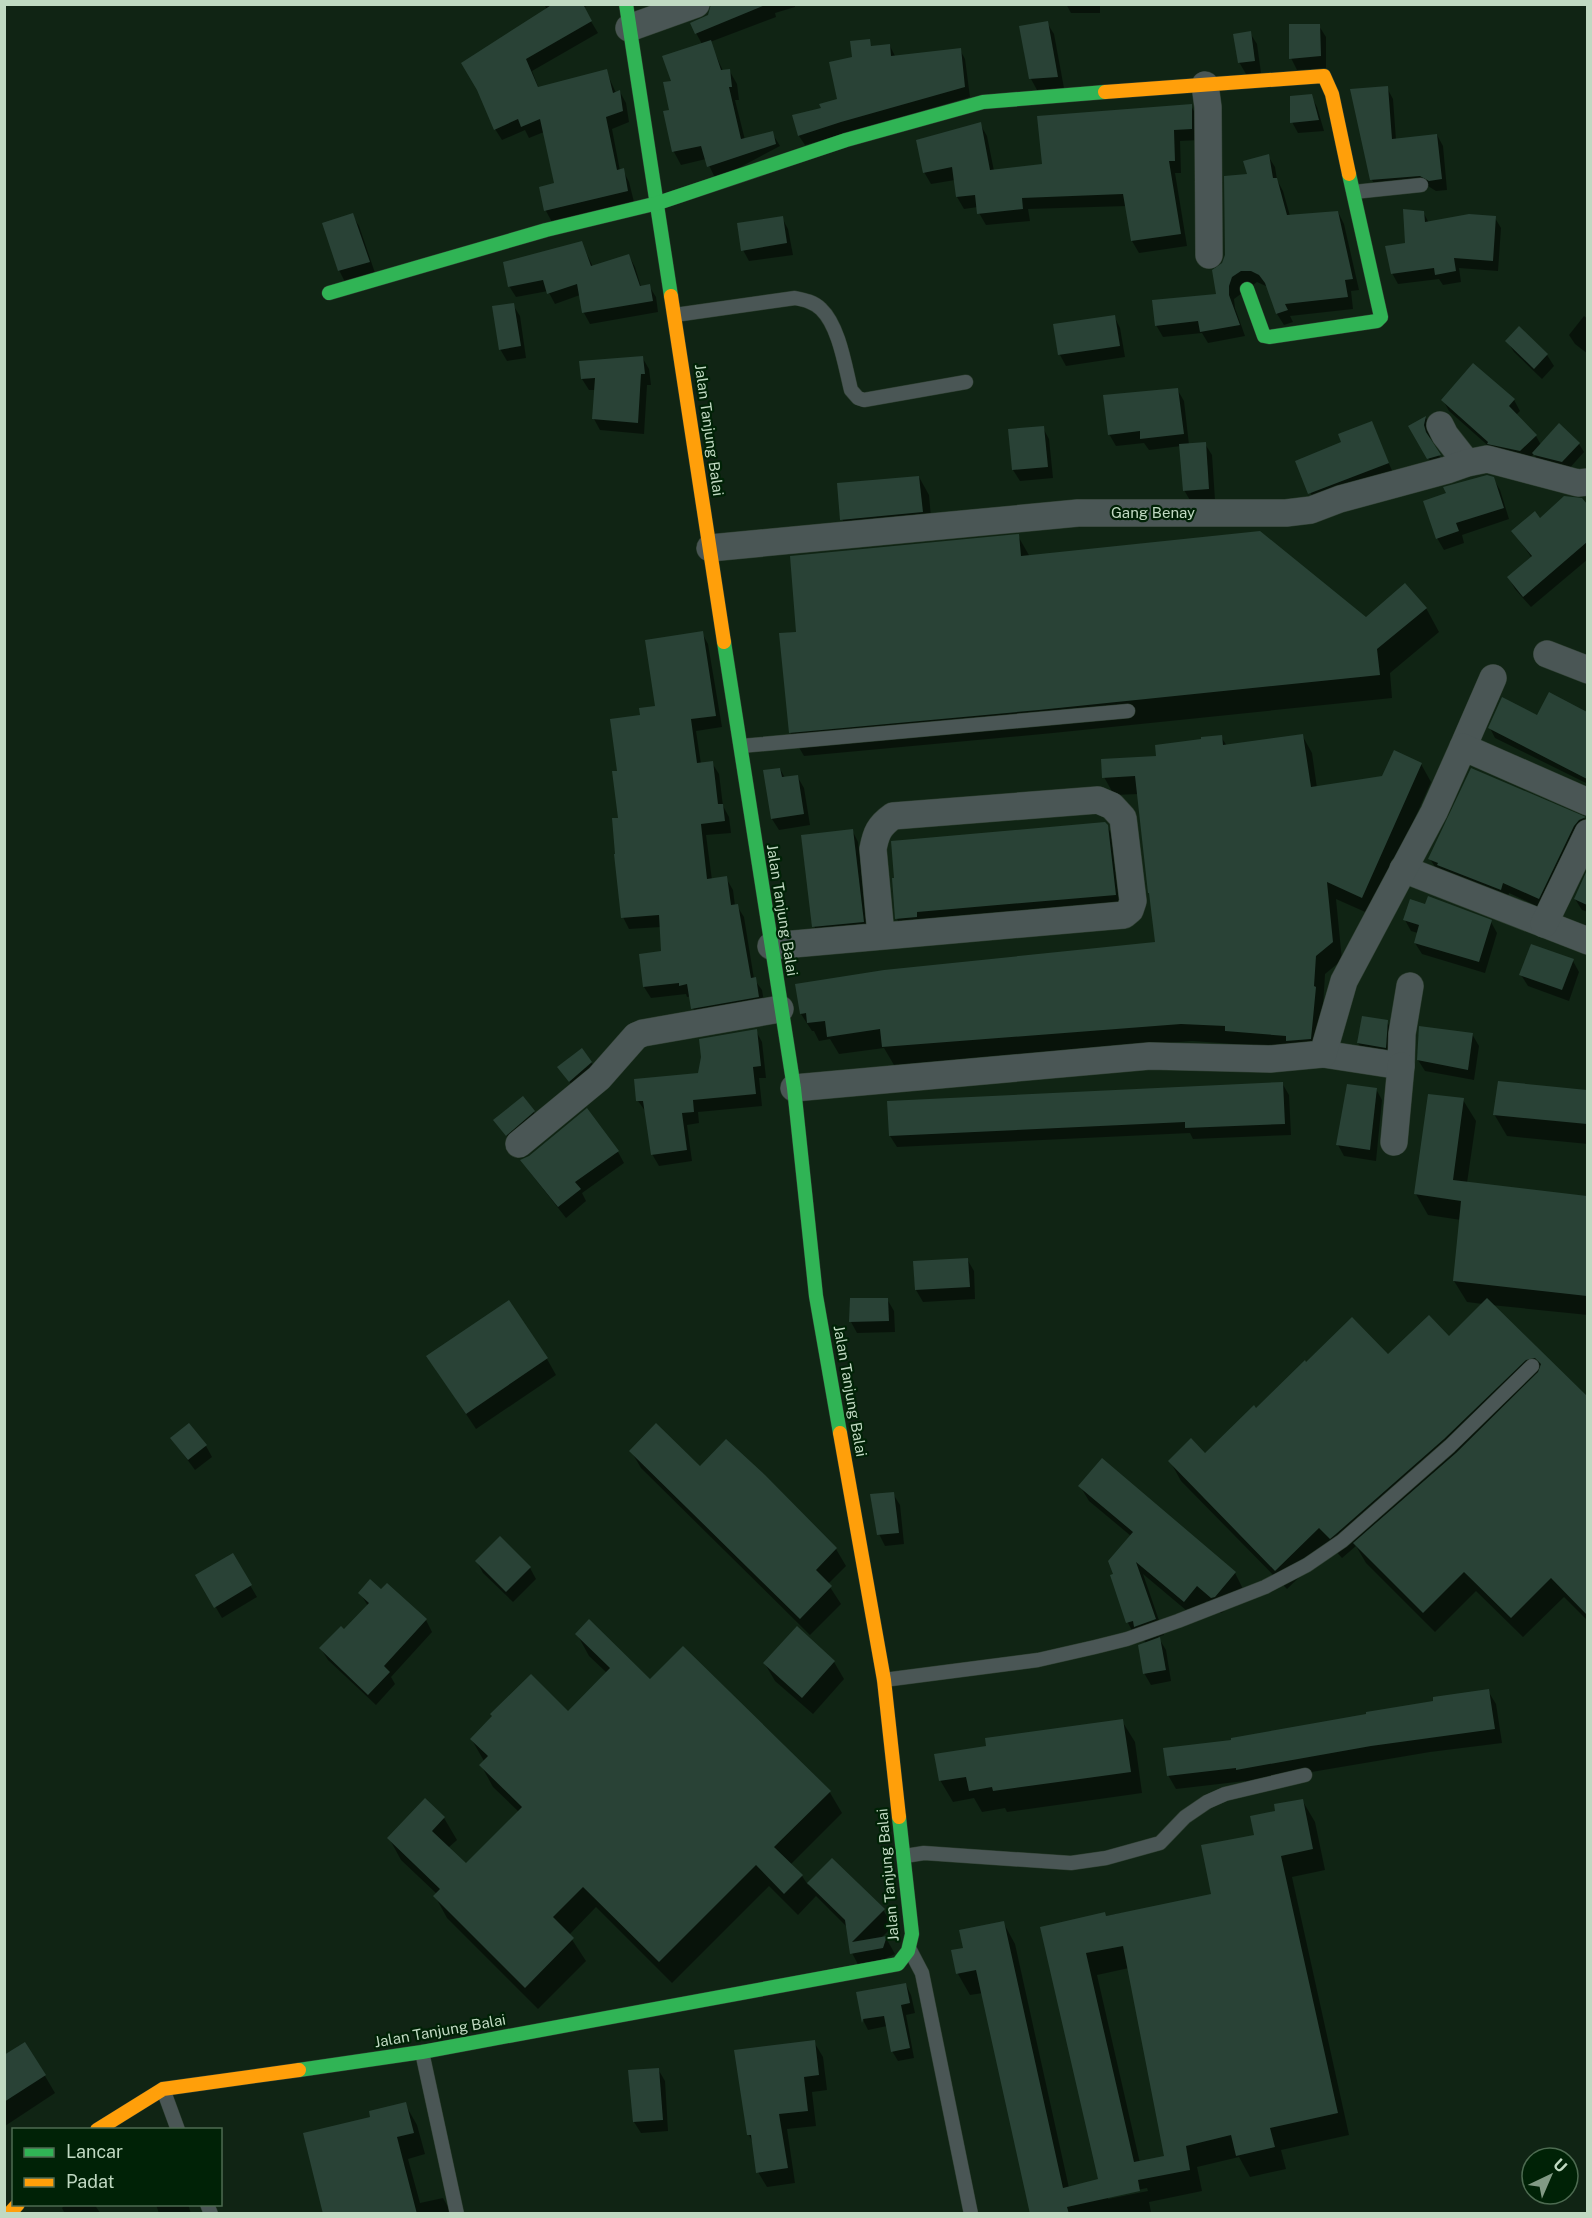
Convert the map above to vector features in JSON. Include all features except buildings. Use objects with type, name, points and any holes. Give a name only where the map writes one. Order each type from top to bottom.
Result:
[{"type":"street","points":[[628,16],[696,4]]},
{"type":"street","name":"Jalan Tanjung Balai","points":[[100,2128],[163,2090],[422,2052],[898,1964],[910,1950],[912,1934],[905,1856],[884,1680],[816,1296],[794,1088],[628,16]]},
{"type":"street","points":[[329,293],[546,230],[658,203],[846,140],[982,102],[1324,76],[1332,94],[1381,317],[1377,321],[1264,336],[1247,289]]},
{"type":"street","points":[[1205,85],[1208,108],[1209,255]]},
{"type":"street","points":[[1440,425],[1445,435],[1467,462]]},
{"type":"street","name":"Gang Benay","points":[[710,548],[1078,513],[1286,513],[1311,510],[1340,499],[1447,470],[1467,462],[1487,459],[1578,483],[1587,482]]},
{"type":"street","points":[[1547,654],[1587,670]]},
{"type":"street","points":[[1323,1054],[1344,981],[1434,812],[1493,678]]},
{"type":"street","points":[[1463,747],[1587,801]]},
{"type":"street","points":[[771,946],[1124,915],[1130,910],[1133,901],[1123,818],[1112,806],[1098,800],[893,816],[880,825],[875,835],[873,849],[881,935]]},
{"type":"street","points":[[1544,924],[1587,833]]},
{"type":"street","points":[[1403,869],[1587,941]]},
{"type":"street","points":[[1394,1142],[1402,1034],[1410,986]]},
{"type":"street","points":[[519,1144],[599,1078],[636,1036],[780,1009]]},
{"type":"street","points":[[794,1088],[1150,1056],[1270,1059],[1323,1054],[1401,1066]]},
{"type":"lane","points":[[1354,192],[1421,185]]},
{"type":"lane","points":[[675,315],[795,297],[810,301],[822,309],[833,325],[851,390],[858,398],[864,400],[966,382]]},
{"type":"lane","points":[[741,746],[1128,711]]},
{"type":"lane","points":[[884,1680],[1038,1659],[1095,1647],[1127,1639],[1265,1587],[1307,1565],[1342,1541],[1450,1446],[1532,1366]]},
{"type":"lane","points":[[905,1856],[924,1853],[1071,1863],[1106,1858],[1160,1843],[1185,1817],[1207,1802],[1226,1794],[1305,1775]]},
{"type":"lane","points":[[910,1950],[922,1973],[971,2214]]},
{"type":"lane","points":[[422,2052],[457,2214]]},
{"type":"lane","points":[[163,2090],[177,2128]]},
{"type":"traffic: fast","points":[[626,4],[671,296]]},
{"type":"traffic: fast","points":[[329,293],[546,230],[658,203],[846,140],[983,102],[1105,92]]},
{"type":"traffic: fast","points":[[1247,289],[1264,336],[1377,321],[1381,317],[1349,174]]},
{"type":"traffic: fast","points":[[724,642],[794,1088],[816,1296],[840,1433]]},
{"type":"traffic: fast","points":[[299,2070],[422,2052],[898,1964],[908,1951],[912,1934],[899,1817]]},
{"type":"traffic: slow","points":[[1105,92],[1324,76],[1332,94],[1349,174]]},
{"type":"traffic: slow","points":[[671,296],[724,642]]},
{"type":"traffic: slow","points":[[840,1433],[884,1680],[899,1817]]},
{"type":"traffic: slow","points":[[100,2128],[163,2089],[299,2070]]},
{"type":"traffic: slow","points":[[9,2214],[16,2206]]}]
